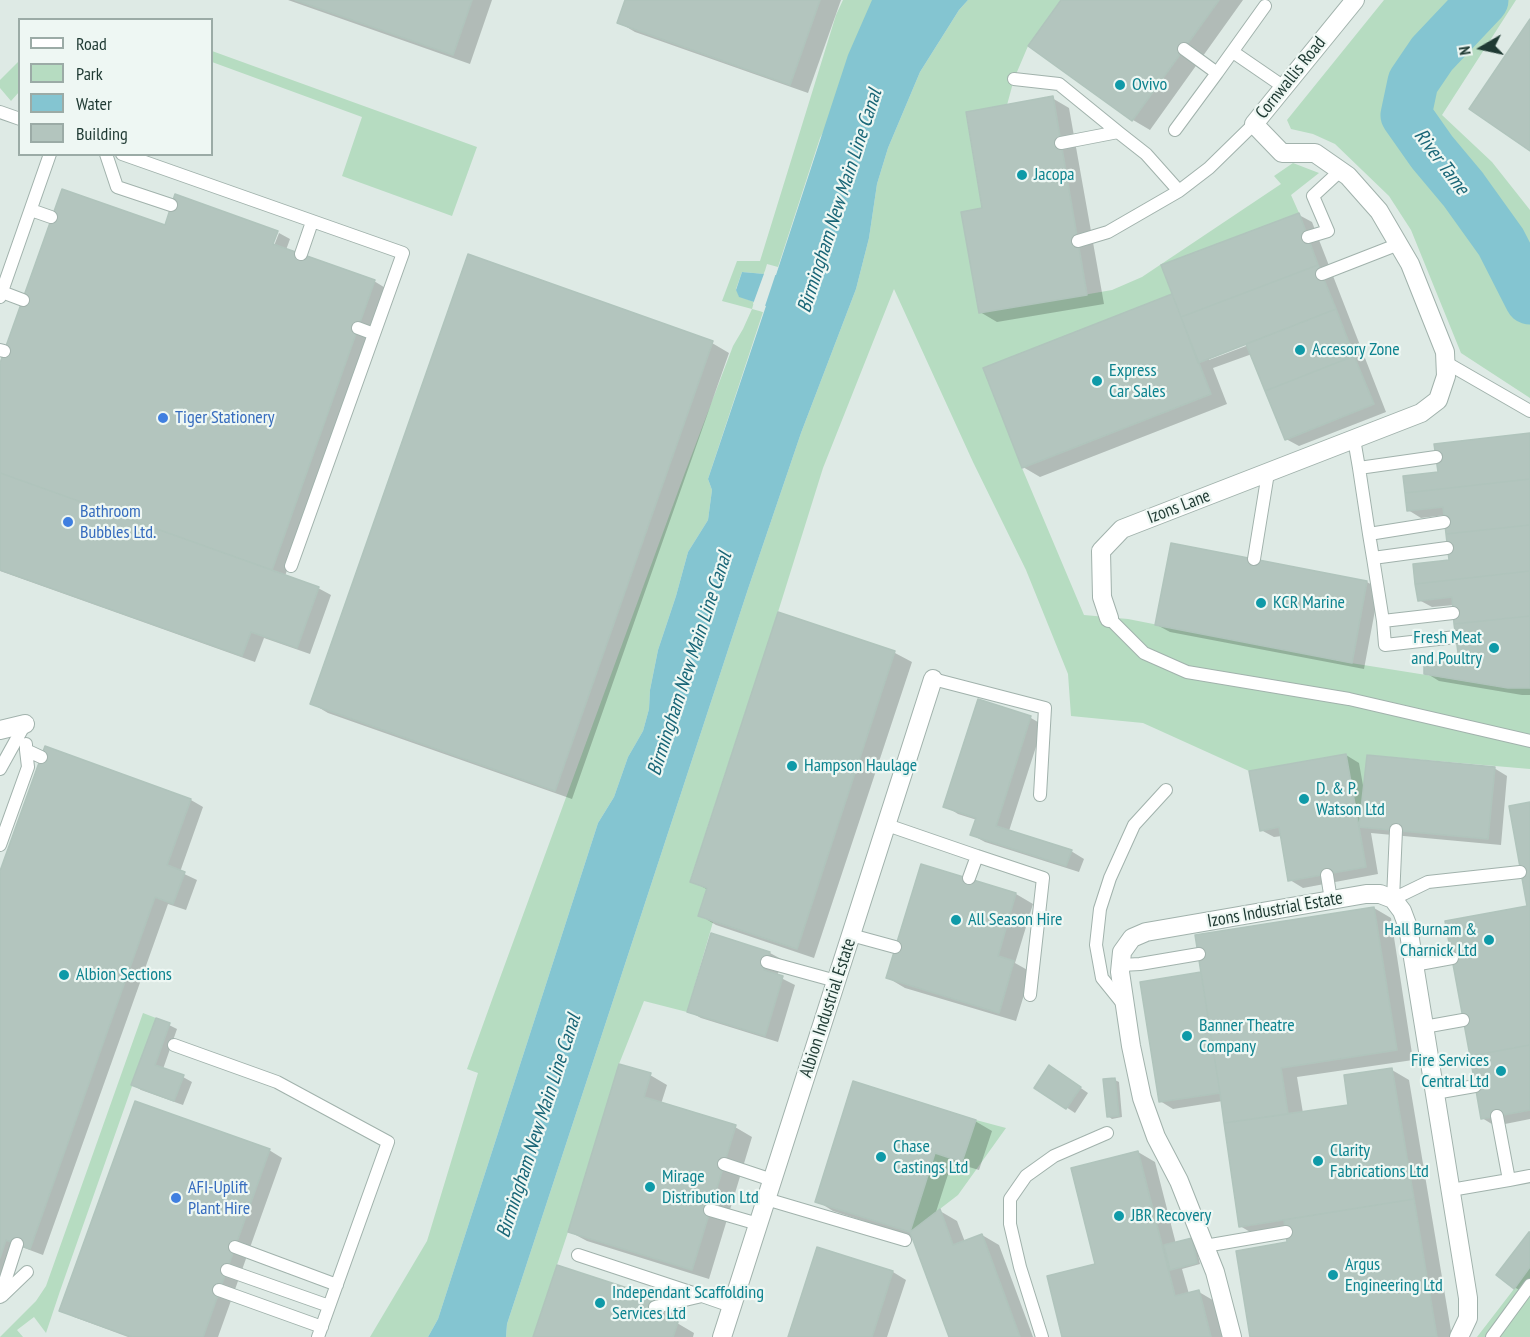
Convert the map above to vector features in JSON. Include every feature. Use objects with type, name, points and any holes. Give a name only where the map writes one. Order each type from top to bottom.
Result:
[{"type":"street","name":"Cornwallis Road","points":[[1282,153],[1254,123],[1354,0]]},
{"type":"street","name":"Izons Lane","points":[[1109,618],[1102,597],[1101,550],[1122,529],[1421,413],[1437,400],[1446,376],[1445,352],[1410,264],[1379,211],[1348,176],[1315,153],[1282,153]]},
{"type":"street","name":"Albion Industrial Estate","points":[[722,1337],[933,679]]},
{"type":"street","points":[[0,730],[25,724]]},
{"type":"street","name":"Izons Industrial Estate","points":[[1232,1337],[1215,1272],[1179,1180],[1156,1137],[1142,1098],[1131,1046],[1120,972],[1122,952],[1132,938],[1146,932],[1366,894],[1380,894],[1393,899]]},
{"type":"street","points":[[1393,899],[1402,911],[1408,927],[1468,1298],[1468,1318],[1459,1337]]},
{"type":"lane","points":[[1175,130],[1265,6]]},
{"type":"lane","points":[[1184,50],[1217,73]]},
{"type":"lane","points":[[1233,52],[1284,87]]},
{"type":"lane","points":[[1014,79],[1059,84],[1146,154],[1179,191]]},
{"type":"lane","points":[[0,112],[18,118]]},
{"type":"lane","points":[[1078,242],[1108,232],[1179,191],[1209,168],[1254,123]]},
{"type":"lane","points":[[1061,143],[1118,132]]},
{"type":"lane","points":[[23,300],[1,295],[49,156]]},
{"type":"lane","points":[[107,156],[117,187],[171,205]]},
{"type":"lane","points":[[128,156],[402,253],[291,566]]},
{"type":"lane","points":[[1308,237],[1328,231],[1313,196],[1340,171]]},
{"type":"lane","points":[[31,210],[51,217]]},
{"type":"lane","points":[[301,254],[312,222]]},
{"type":"lane","points":[[1322,273],[1399,244]]},
{"type":"lane","points":[[358,328],[374,334]]},
{"type":"lane","points":[[1445,362],[1530,411]]},
{"type":"lane","points":[[1354,439],[1385,645],[1456,637]]},
{"type":"lane","points":[[1359,468],[1436,457]]},
{"type":"lane","points":[[1254,559],[1268,473]]},
{"type":"lane","points":[[1369,534],[1444,522]]},
{"type":"lane","points":[[1373,558],[1447,548]]},
{"type":"lane","points":[[1383,621],[1453,612]]},
{"type":"lane","name":"Izons Lane","points":[[1109,618],[1144,653],[1187,672],[1349,699],[1530,741]]},
{"type":"lane","points":[[933,679],[1045,708],[1040,795]]},
{"type":"lane","points":[[0,845],[28,767],[25,724]]},
{"type":"lane","points":[[0,769],[25,724]]},
{"type":"lane","points":[[26,750],[41,757]]},
{"type":"lane","points":[[1125,1007],[1102,978],[1096,945],[1100,909],[1110,878],[1134,825],[1166,790]]},
{"type":"lane","points":[[887,825],[1043,878],[1030,994]]},
{"type":"lane","points":[[1396,830],[1393,899],[1428,882],[1520,872]]},
{"type":"lane","points":[[969,878],[977,856]]},
{"type":"lane","points":[[1327,875],[1331,900]]},
{"type":"lane","points":[[851,935],[896,947]]},
{"type":"lane","points":[[1121,965],[1198,954]]},
{"type":"lane","points":[[1414,965],[1452,958]]},
{"type":"lane","points":[[767,962],[836,981]]},
{"type":"lane","points":[[1424,1027],[1463,1020]]},
{"type":"lane","points":[[174,1045],[277,1082],[388,1142],[320,1332],[219,1290]]},
{"type":"lane","points":[[1436,1093],[1475,1086]]},
{"type":"lane","points":[[1497,1116],[1509,1180]]},
{"type":"lane","points":[[1042,1337],[1020,1267],[1010,1224],[1010,1199],[1026,1176],[1054,1156],[1107,1133]]},
{"type":"lane","points":[[724,1164],[772,1180]]},
{"type":"lane","points":[[1451,1190],[1530,1176]]},
{"type":"lane","points":[[766,1199],[905,1240]]},
{"type":"lane","points":[[710,1210],[758,1224]]},
{"type":"lane","points":[[1205,1246],[1286,1232]]},
{"type":"lane","points":[[0,1298],[17,1244]]},
{"type":"lane","points":[[235,1247],[337,1285]]},
{"type":"lane","points":[[578,1255],[731,1306]]},
{"type":"lane","points":[[227,1270],[329,1306]]},
{"type":"lane","points":[[0,1298],[27,1272]]},
{"type":"lane","points":[[1492,1337],[1530,1285]]},
{"type":"lane","points":[[655,1307],[702,1296]]},
{"type":"green space","points":[[843,0],[893,0],[820,138],[778,267],[767,264],[764,274],[742,272],[736,289],[739,296],[754,302],[752,309],[722,301],[737,261],[760,261],[836,15]]},
{"type":"green space","points":[[968,0],[1061,0],[1028,46],[1014,79],[1007,105],[966,112],[982,208],[962,212],[979,313],[1112,290],[1142,277],[1281,184],[1274,176],[1293,163],[1319,173],[1291,195],[1299,213],[1161,265],[1172,294],[983,368],[1084,615],[1128,619],[1351,663],[1508,688],[1530,688],[1530,769],[1367,755],[1359,827],[1346,754],[1249,771],[1143,723],[1071,716],[1068,674],[1026,570],[973,462],[894,289],[823,468],[690,881],[707,888],[698,916],[713,922],[687,1012],[644,1001],[619,1064],[568,1232],[533,1337],[506,1337],[507,1324],[748,589],[801,433],[856,289],[869,238],[877,184],[888,148],[920,72],[959,10]]},
{"type":"green space","points":[[1384,0],[1516,0],[1442,115],[1492,162],[1530,210],[1530,398],[1461,353],[1411,230],[1389,196],[1335,144],[1313,134],[1291,129],[1287,120]]},
{"type":"green space","points":[[213,51],[477,147],[452,216],[342,176],[362,117],[213,62]]},
{"type":"green space","points":[[18,62],[18,93],[11,101],[0,88],[0,80]]},
{"type":"green space","points":[[752,309],[763,312],[708,479],[712,490],[708,520],[688,552],[658,650],[650,690],[649,709],[643,731],[628,757],[614,797],[598,823],[438,1319],[428,1337],[370,1337],[427,1241],[478,1073],[467,1069],[684,475],[733,346]]},
{"type":"green space","points":[[143,1013],[156,1018],[46,1333],[34,1317],[17,1330],[23,1337],[0,1337],[36,1301],[46,1286]]},
{"type":"green space","points":[[976,1120],[1006,1128],[958,1195],[910,1232],[935,1153],[962,1161]]},
{"type":"green space","points":[[1530,1267],[1530,1337],[1477,1337],[1514,1289]]},
{"type":"water","name":"Birmingham New Main Line Canal","points":[[872,0],[968,0],[959,10],[920,72],[888,148],[877,184],[869,238],[856,289],[801,433],[748,589],[507,1324],[506,1337],[428,1337],[438,1319],[598,823],[614,797],[628,757],[643,731],[649,709],[650,690],[658,650],[688,552],[708,520],[712,490],[708,479],[766,306],[739,297],[736,290],[742,272],[776,275],[848,55]]},
{"type":"pier","points":[[775,267],[778,267],[763,312],[762,307],[753,304],[765,271],[774,272]]},
{"type":"building","points":[[295,0],[472,0],[453,55]]},
{"type":"building","points":[[625,0],[820,0],[790,85],[617,23]]},
{"type":"building","name":"Ovivo","points":[[1061,0],[1219,0],[1132,121],[1028,46]]},
{"type":"building","points":[[1530,19],[1530,151],[1469,109]]},
{"type":"building","name":"Jacopa","points":[[1053,96],[1087,295],[979,313],[961,212],[982,208],[966,112]]},
{"type":"building","name":"Tiger Stationery","points":[[62,189],[165,225],[175,194],[278,231],[273,244],[375,280],[272,570],[0,473],[0,363]]},
{"type":"building","points":[[1299,213],[1318,265],[1181,317],[1161,265]]},
{"type":"building","points":[[468,254],[713,341],[555,791],[310,704]]},
{"type":"building","points":[[1318,265],[1336,309],[1198,363],[1181,317]]},
{"type":"building","name":"Express Car Sales","points":[[1172,294],[1211,394],[1022,468],[983,368]]},
{"type":"building","name":"Accesory Zone","points":[[1336,309],[1354,356],[1265,391],[1246,344]]},
{"type":"building","points":[[1354,356],[1374,404],[1285,440],[1265,391]]},
{"type":"building","points":[[1530,433],[1530,479],[1405,493],[1403,476],[1438,472],[1434,444]]},
{"type":"building","name":"Bathroom Bubbles Ltd.","points":[[0,473],[319,587],[297,648],[251,632],[242,656],[0,570]]},
{"type":"building","points":[[1530,479],[1530,525],[1446,534],[1443,507],[1407,511],[1405,493]]},
{"type":"building","points":[[1530,525],[1530,571],[1415,584],[1413,564],[1449,560],[1446,534]]},
{"type":"building","name":"KCR Marine","points":[[1171,543],[1367,581],[1352,663],[1155,625]]},
{"type":"building","points":[[1530,571],[1530,616],[1454,624],[1452,597],[1418,601],[1415,584]]},
{"type":"building","name":"Hampson Haulage","points":[[778,612],[895,651],[797,949],[698,916],[707,888],[690,882]]},
{"type":"building","name":"Fresh Meat and Poultry","points":[[1530,616],[1530,688],[1508,688],[1424,674],[1424,663],[1459,660],[1454,624]]},
{"type":"building","points":[[978,699],[1031,716],[996,826],[1072,850],[1066,866],[970,835],[976,818],[943,807]]},
{"type":"building","name":"Albion Sections","points":[[45,746],[191,799],[167,865],[185,872],[173,904],[155,897],[30,1249],[6,1240],[0,1258],[0,871]]},
{"type":"building","name":"D. & P. Watson Ltd","points":[[1346,754],[1366,867],[1288,881],[1279,827],[1260,831],[1249,771]]},
{"type":"building","points":[[1367,755],[1495,767],[1488,839],[1359,827]]},
{"type":"building","name":"Hall Burnam & Charnick Ltd","points":[[1530,802],[1530,1045],[1470,1056],[1445,921],[1527,906],[1509,806]]},
{"type":"building","name":"All Season Hire","points":[[921,864],[1016,893],[998,956],[1014,961],[999,1013],[886,978]]},
{"type":"building","points":[[1374,907],[1397,1050],[1281,1068],[1288,1114],[1224,1123],[1195,935]]},
{"type":"building","points":[[711,933],[770,952],[764,970],[783,976],[765,1036],[687,1012]]},
{"type":"building","name":"Banner Theatre Company","points":[[1201,972],[1220,1093],[1159,1102],[1140,982]]},
{"type":"building","points":[[156,1018],[170,1023],[155,1065],[184,1075],[174,1101],[131,1085]]},
{"type":"building","name":"Fire Services Central Ltd","points":[[1530,1045],[1530,1110],[1481,1119],[1470,1056]]},
{"type":"building","name":"Mirage Distribution Ltd","points":[[619,1064],[651,1073],[644,1097],[736,1125],[692,1270],[568,1232]]},
{"type":"building","points":[[1049,1065],[1081,1087],[1066,1109],[1034,1088]]},
{"type":"building","name":"Clarity Fabrications Ltd","points":[[1392,1068],[1414,1199],[1239,1227],[1224,1123],[1348,1105],[1344,1075]]},
{"type":"building","points":[[1115,1078],[1119,1116],[1107,1117],[1103,1079]]},
{"type":"building","name":"Chase Castings Ltd","points":[[853,1081],[976,1120],[962,1162],[935,1153],[910,1232],[815,1202]]},
{"type":"building","name":"AFI-Uplift Plant Hire","points":[[135,1101],[270,1149],[203,1337],[132,1337],[59,1311]]},
{"type":"building","name":"JBR Recovery","points":[[1138,1151],[1175,1296],[1199,1290],[1211,1337],[1062,1337],[1047,1276],[1095,1264],[1071,1168]]},
{"type":"building","name":"Argus Engineering Ltd","points":[[1414,1199],[1437,1337],[1250,1337],[1236,1251],[1287,1242],[1284,1220]]},
{"type":"building","points":[[940,1209],[953,1245],[982,1234],[1020,1337],[949,1337],[910,1232]]},
{"type":"building","points":[[1529,1232],[1530,1267],[1514,1289],[1496,1275]]},
{"type":"building","points":[[1192,1238],[1197,1263],[1170,1270],[1164,1245]]},
{"type":"building","points":[[817,1247],[893,1271],[872,1337],[788,1337]]},
{"type":"building","name":"Independant Scaffolding Services Ltd","points":[[557,1265],[658,1298],[652,1313],[678,1322],[673,1337],[533,1337]]},
{"type":"waterway","name":"River Tame","points":[[1483,0],[1432,54],[1413,82],[1406,115],[1501,242],[1530,299]]},
{"type":"place","name":"Ovivo","points":[[1120,85]]},
{"type":"place","name":"Jacopa","points":[[1022,175]]},
{"type":"place","name":"Accesory Zone","points":[[1300,350]]},
{"type":"place","name":"Express Car Sales","points":[[1097,381]]},
{"type":"place","name":"Tiger Stationery","points":[[163,418]]},
{"type":"place","name":"Bathroom Bubbles Ltd.","points":[[68,522]]},
{"type":"place","name":"KCR Marine","points":[[1261,603]]},
{"type":"place","name":"Fresh Meat and Poultry","points":[[1494,648]]},
{"type":"place","name":"Hampson Haulage","points":[[792,766]]},
{"type":"place","name":"D. & P. Watson Ltd","points":[[1304,799]]},
{"type":"place","name":"All Season Hire","points":[[956,920]]},
{"type":"place","name":"Hall Burnam & Charnick Ltd","points":[[1489,940]]},
{"type":"place","name":"Albion Sections","points":[[64,975]]},
{"type":"place","name":"Banner Theatre Company","points":[[1187,1036]]},
{"type":"place","name":"Fire Services Central Ltd","points":[[1501,1071]]},
{"type":"place","name":"Chase Castings Ltd","points":[[881,1157]]},
{"type":"place","name":"Clarity Fabrications Ltd","points":[[1318,1161]]},
{"type":"place","name":"Mirage Distribution Ltd","points":[[650,1187]]},
{"type":"place","name":"AFI-Uplift Plant Hire","points":[[176,1198]]},
{"type":"place","name":"JBR Recovery","points":[[1119,1216]]},
{"type":"place","name":"Argus Engineering Ltd","points":[[1333,1275]]},
{"type":"place","name":"Independant Scaffolding Services Ltd","points":[[600,1303]]}]
